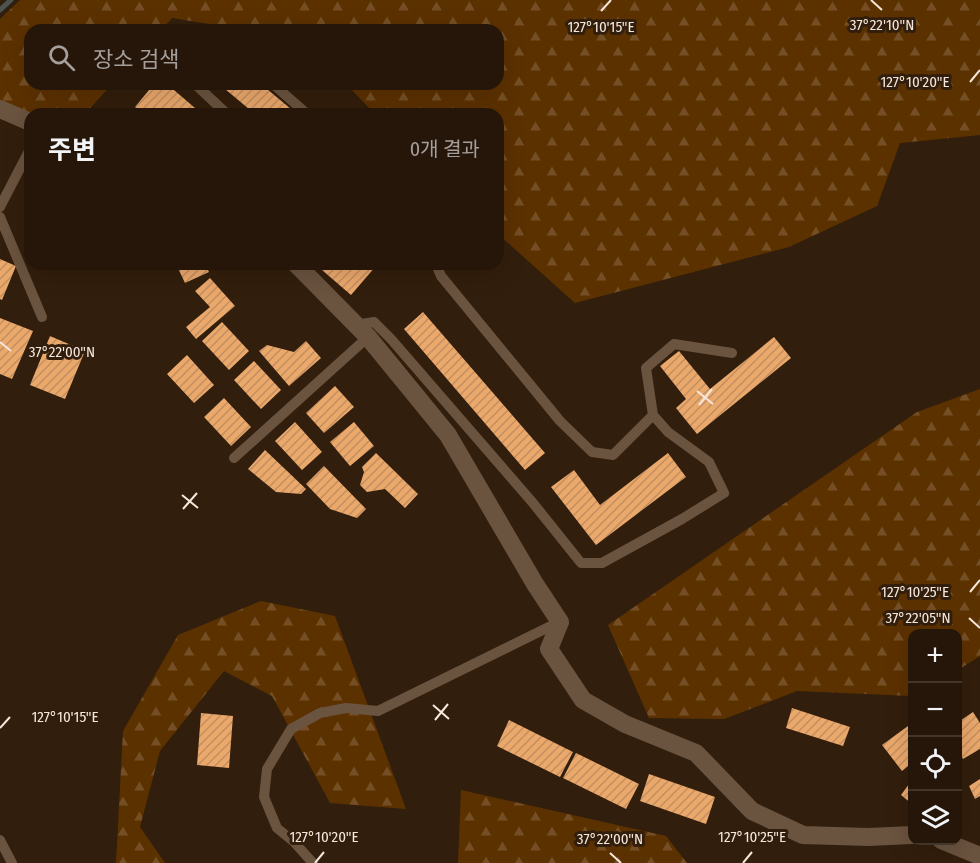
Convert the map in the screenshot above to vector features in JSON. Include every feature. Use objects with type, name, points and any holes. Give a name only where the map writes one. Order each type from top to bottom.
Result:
[{"type":"street","points":[[0,109],[24,119]]},
{"type":"street","points":[[302,270],[362,331],[448,435],[535,584],[560,622],[549,649],[584,700],[625,724],[696,753],[752,811],[802,836],[908,835]]},
{"type":"street","points":[[953,845],[980,856]]},
{"type":"lane","points":[[201,90],[221,108]]},
{"type":"lane","points":[[280,90],[300,108]]},
{"type":"lane","points":[[0,207],[24,161]]},
{"type":"lane","points":[[0,217],[42,317]]},
{"type":"lane","points":[[438,270],[441,276],[553,412],[592,452],[613,455],[653,415]]},
{"type":"lane","points":[[234,458],[362,331],[374,322],[525,495],[580,563],[602,563],[724,493],[709,462],[668,432],[653,415],[646,368],[674,344],[732,353]]},
{"type":"lane","points":[[313,863],[294,842],[277,828],[264,798],[267,770],[291,729],[320,713],[346,708],[378,711],[560,622]]},
{"type":"lane","points":[[0,840],[12,863]]},
{"type":"green space","points":[[20,0],[980,0],[980,135],[900,143],[877,206],[789,247],[575,303],[504,239],[504,108],[369,108],[352,90],[504,90],[504,24],[210,24],[172,18],[166,24],[24,24],[24,90],[107,90],[90,108],[24,108],[24,112],[0,105],[0,19]]},
{"type":"green space","points":[[980,389],[980,656],[962,667],[962,629],[908,629],[908,696],[797,691],[724,719],[649,718],[608,625],[917,412]]},
{"type":"green space","points":[[261,601],[335,616],[406,809],[330,803],[272,696],[224,671],[160,751],[140,827],[165,863],[116,863],[123,731],[178,635]]},
{"type":"green space","points":[[461,790],[666,836],[687,863],[458,863]]},
{"type":"building","points":[[149,90],[174,90],[195,108],[136,108]]},
{"type":"building","points":[[226,90],[268,90],[290,108],[248,108]]},
{"type":"building","points":[[0,259],[16,266],[2,300],[0,299]]},
{"type":"building","points":[[179,270],[208,270],[209,272],[185,283]]},
{"type":"building","points":[[322,270],[373,270],[351,295]]},
{"type":"building","points":[[210,278],[235,306],[196,339],[186,327],[210,307],[195,291]]},
{"type":"building","points":[[423,312],[545,453],[525,470],[404,329]]},
{"type":"building","points":[[0,318],[33,331],[12,379],[0,374]]},
{"type":"building","points":[[222,322],[249,351],[229,370],[202,341]]},
{"type":"building","points":[[50,336],[85,351],[65,399],[30,385]]},
{"type":"building","points":[[774,337],[791,358],[697,434],[676,408],[686,399],[660,366],[679,351],[710,389]]},
{"type":"building","points":[[306,341],[321,358],[289,386],[259,351],[267,345],[294,352]]},
{"type":"building","points":[[187,355],[214,385],[194,403],[167,374]]},
{"type":"building","points":[[254,361],[281,390],[261,409],[234,380]]},
{"type":"building","points":[[335,386],[354,407],[324,433],[306,413]]},
{"type":"building","points":[[224,398],[251,427],[231,446],[204,417]]},
{"type":"building","points":[[295,422],[322,452],[302,470],[275,441]]},
{"type":"building","points":[[354,422],[374,446],[350,466],[330,442]]},
{"type":"building","points":[[265,450],[306,489],[301,494],[276,492],[248,469]]},
{"type":"building","points":[[376,453],[418,494],[405,508],[385,489],[367,492],[360,485],[364,472],[362,467]]},
{"type":"building","points":[[668,453],[686,477],[596,545],[551,487],[574,470],[600,505]]},
{"type":"building","points":[[324,466],[366,509],[357,518],[330,509],[306,484]]},
{"type":"building","points":[[792,708],[850,727],[843,746],[786,728]]},
{"type":"building","points":[[973,712],[980,723],[980,749],[963,759],[962,757],[962,719]]},
{"type":"building","points":[[201,713],[233,716],[229,768],[197,765]]},
{"type":"building","points":[[509,720],[573,752],[560,777],[497,746]]},
{"type":"building","points":[[908,726],[908,766],[902,771],[882,745]]},
{"type":"building","points":[[576,753],[639,784],[626,809],[563,778]]},
{"type":"building","points":[[649,774],[715,797],[706,824],[640,801]]},
{"type":"building","points":[[980,779],[980,796],[975,799],[969,786]]},
{"type":"building","points":[[908,785],[908,801],[901,795]]},
{"type":"waterway","points":[[0,10],[11,0]]}]
